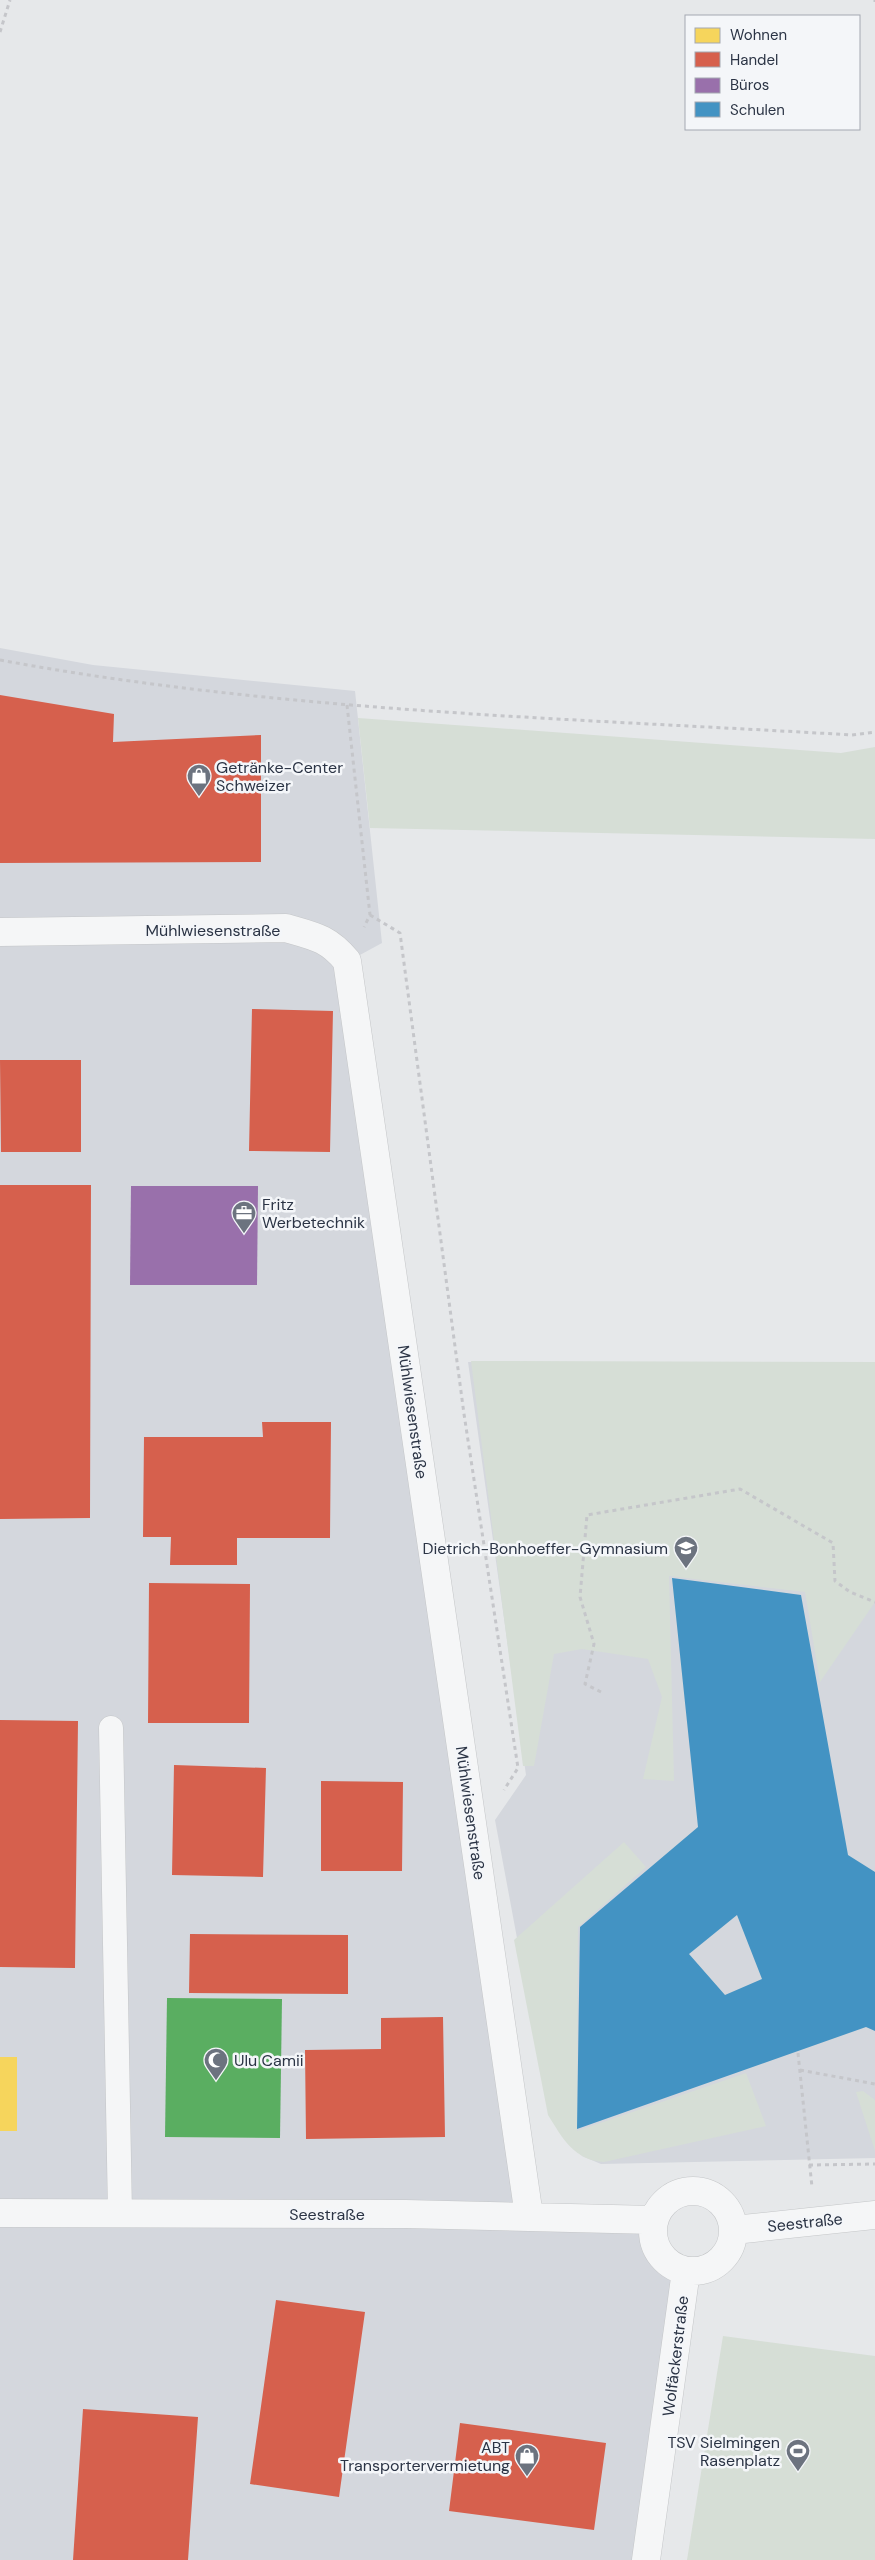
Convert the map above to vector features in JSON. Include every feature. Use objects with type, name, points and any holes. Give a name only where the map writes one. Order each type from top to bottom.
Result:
[{"type":"street","name":"Mühlwiesenstraße","points":[[0,932],[286,928],[313,935],[334,946],[348,961],[529,2216]]},
{"type":"street","points":[[692,2190],[705,2192],[726,2206],[732,2217],[734,2230],[732,2244],[725,2257],[714,2267],[700,2272],[686,2272],[673,2267],[662,2258],[656,2247],[653,2234],[654,2220],[668,2199],[692,2190]]},
{"type":"street","name":"Seestraße","points":[[0,2213],[529,2216],[654,2220]]},
{"type":"street","name":"Seestraße","points":[[734,2230],[875,2215]]},
{"type":"street","name":"Wolfäckerstraße","points":[[646,2560],[686,2272]]},
{"type":"lane","points":[[112,1728],[120,2214]]},
{"type":"path","points":[[0,32],[10,0]]},
{"type":"path","points":[[0,660],[88,676],[347,705],[852,736],[875,732]]},
{"type":"path","points":[[347,705],[370,915],[348,961]]},
{"type":"path","points":[[370,915],[400,933],[464,1414],[518,1768],[483,1824],[473,1826]]},
{"type":"path","points":[[601,1692],[585,1684],[594,1644],[580,1597],[587,1515],[740,1489],[833,1544],[834,1581],[850,1592],[875,1602]]},
{"type":"path","points":[[798,2053],[809,2165],[875,2164]]},
{"type":"path","points":[[800,2070],[875,2084]]},
{"type":"shaded area","points":[[0,648],[93,665],[355,691],[382,943],[347,962],[529,2216],[653,2234],[656,2247],[662,2258],[673,2267],[686,2271],[646,2560],[0,2560]]},
{"type":"shaded area","points":[[358,718],[841,753],[875,747],[875,839],[370,828]]},
{"type":"shaded area","points":[[471,1361],[875,1362],[875,1602],[820,1682],[805,1592],[669,1576],[674,1781],[643,1779],[662,1697],[648,1659],[582,1649],[554,1654],[534,1766],[523,1766]]},
{"type":"shaded area","name":"Dietrich-Bonhoeffer-Gymnasium","points":[[468,1362],[875,1364],[875,2158],[601,2164],[582,2156],[549,2110],[495,1820],[526,1775]]},
{"type":"shaded area","points":[[624,1842],[646,1867],[578,1927],[577,2131],[746,2073],[766,2126],[604,2162],[577,2153],[564,2140],[548,2115],[514,1940]]},
{"type":"shaded area","points":[[863,2091],[875,2100],[875,2151],[856,2092]]},
{"type":"shaded area","name":"TSV Sielmingen Rasenplatz","points":[[723,2336],[875,2356],[875,2560],[687,2560]]},
{"type":"building: Wohnen","points":[[0,2057],[17,2057],[17,2131],[0,2131]]},
{"type":"building: Handel","points":[[0,695],[114,714],[113,742],[261,735],[261,862],[0,863]]},
{"type":"building: Handel","points":[[252,1009],[333,1011],[330,1152],[249,1151]]},
{"type":"building: Handel","points":[[0,1060],[81,1060],[81,1152],[1,1152]]},
{"type":"building: Handel","points":[[0,1185],[91,1185],[90,1518],[0,1519]]},
{"type":"building: Handel","points":[[262,1422],[331,1422],[330,1538],[237,1538],[237,1565],[170,1565],[171,1537],[143,1537],[144,1437],[263,1437]]},
{"type":"building: Handel","points":[[149,1583],[250,1584],[249,1723],[148,1723]]},
{"type":"building: Handel","points":[[0,1720],[78,1721],[75,1968],[0,1967]]},
{"type":"building: Handel","points":[[174,1765],[266,1768],[263,1877],[172,1875]]},
{"type":"building: Handel","points":[[321,1781],[403,1782],[402,1871],[321,1871]]},
{"type":"building: Handel","points":[[190,1934],[348,1935],[348,1994],[189,1993]]},
{"type":"building: Handel","points":[[443,2017],[445,2137],[306,2139],[305,2050],[381,2049],[381,2018]]},
{"type":"building: Handel","points":[[276,2300],[365,2312],[339,2497],[250,2484]]},
{"type":"building: Handel","points":[[83,2409],[198,2417],[188,2560],[73,2560]]},
{"type":"building: Handel","name":"ABT Transportervermietung","points":[[460,2423],[606,2443],[594,2530],[449,2511]]},
{"type":"building: Büros","points":[[131,1186],[258,1186],[257,1285],[130,1285]]},
{"type":"building: Schulen","points":[[672,1578],[801,1595],[848,1855],[875,1872],[875,2031],[866,2027],[577,2129],[580,1927],[698,1827]],"holes":[[[737,1915],[762,1979],[725,1995],[689,1954]]]},
{"type":"building: Öffentlich","points":[[167,1998],[282,1999],[280,2138],[165,2137]]},
{"type":"place","name":"Getränke-Center Schweizer","points":[[199,797]]},
{"type":"place","name":"Fritz Werbetechnik","points":[[244,1234]]},
{"type":"place","name":"Dietrich-Bonhoeffer-Gymnasium","points":[[686,1569]]},
{"type":"place","name":"Ulu Camii","points":[[216,2081]]},
{"type":"place","name":"TSV Sielmingen Rasenplatz","points":[[798,2472]]},
{"type":"place","name":"ABT Transportervermietung","points":[[527,2477]]}]
